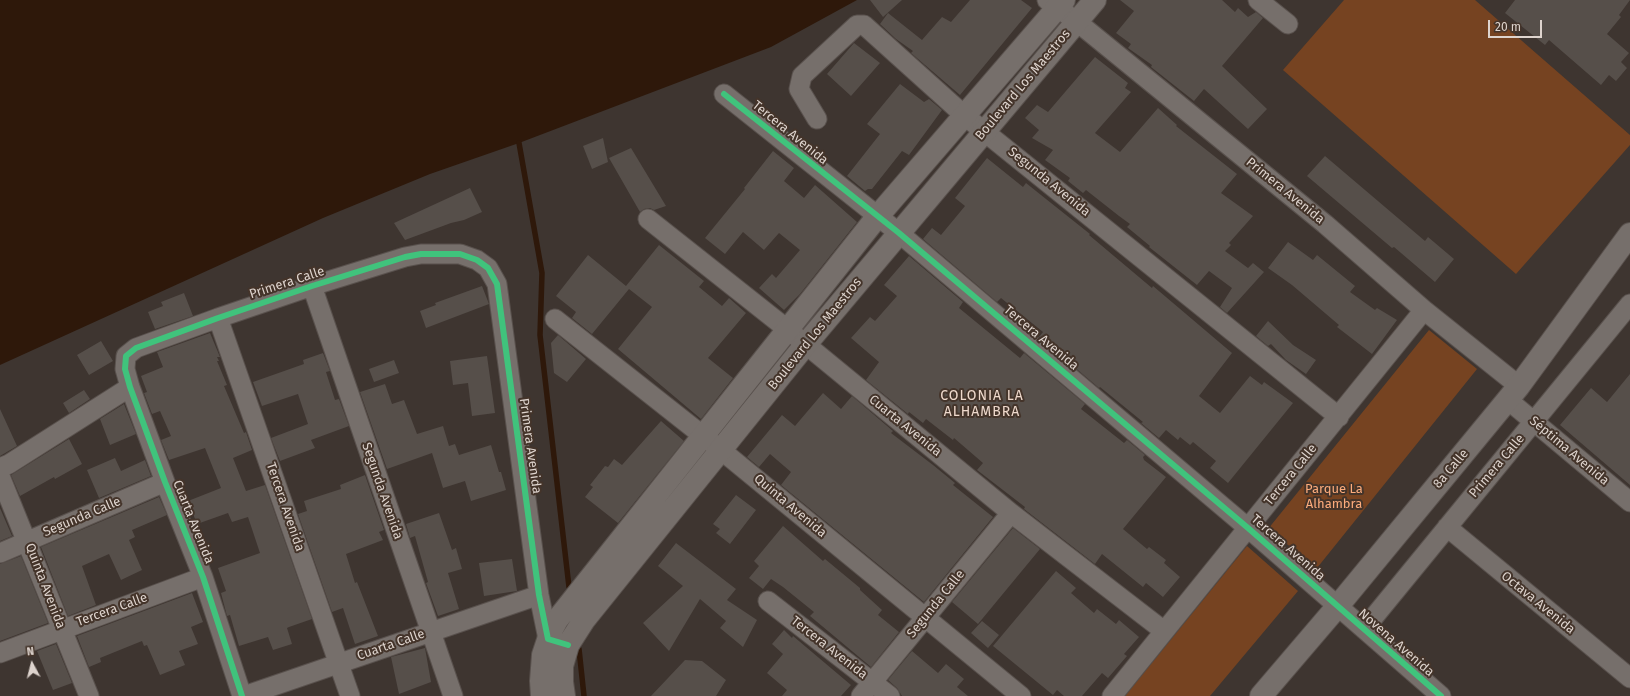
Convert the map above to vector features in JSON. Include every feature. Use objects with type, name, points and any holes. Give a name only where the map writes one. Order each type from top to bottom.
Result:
[{"type":"street","name":"Boulevard Los Maestros","points":[[558,642],[584,620],[806,344],[1095,0]]},
{"type":"street","points":[[1258,0],[1288,24]]},
{"type":"street","name":"Boulevard Los Maestros","points":[[563,689],[557,620],[877,217],[965,116],[1056,3]]},
{"type":"street","name":"Primera Avenida","points":[[1056,3],[1076,21],[1325,224],[1424,310],[1514,393]]},
{"type":"street","name":"Segunda Avenida","points":[[817,119],[800,89],[802,76],[857,25],[864,25],[965,116],[1338,416]]},
{"type":"street","name":"Tercera Avenida","points":[[724,94],[899,233],[1248,528],[1337,607]]},
{"type":"street","name":"Cuarta Avenida","points":[[648,219],[806,344],[1011,513],[1164,631]]},
{"type":"street","name":"8a Calle","points":[[1261,696],[1337,607],[1514,393],[1630,234]]},
{"type":"street","name":"Primera Calle","points":[[126,356],[136,348],[218,318],[312,286],[405,257],[421,254],[460,254]]},
{"type":"street","name":"Primera Avenida","points":[[460,254],[477,260],[488,268],[497,284],[539,595],[558,642]]},
{"type":"street","name":"Segunda Avenida","points":[[312,286],[453,696]]},
{"type":"street","name":"Primera Calle","points":[[1364,629],[1534,422],[1624,323],[1630,304]]},
{"type":"street","name":"Tercera Calle","points":[[1112,696],[1424,310]]},
{"type":"street","name":"Tercera Avenida","points":[[218,318],[340,663],[350,696]]},
{"type":"street","name":"Quinta Avenida","points":[[555,319],[704,435],[1021,696]]},
{"type":"street","name":"Cuarta Avenida","points":[[126,356],[125,369],[130,387],[165,482],[203,577],[243,696]]},
{"type":"street","points":[[0,468],[9,464],[130,387]]},
{"type":"street","name":"Séptima Avenida","points":[[1514,393],[1534,422],[1630,502]]},
{"type":"street","name":"Quinta Avenida","points":[[0,476],[89,696]]},
{"type":"street","name":"Segunda Calle","points":[[0,553],[165,482]]},
{"type":"street","name":"Segunda Calle","points":[[867,689],[1011,513]]},
{"type":"street","name":"Octava Avenida","points":[[1447,527],[1630,678]]},
{"type":"street","name":"Tercera Calle","points":[[0,653],[203,577]]},
{"type":"street","name":"Cuarta Calle","points":[[243,696],[539,595]]},
{"type":"street","name":"Tercera Avenida","points":[[768,601],[867,689],[890,696]]},
{"type":"street","name":"Novena Avenida","points":[[1337,607],[1441,696]]},
{"type":"street","points":[[542,696],[541,680],[543,655],[558,642]]},
{"type":"green space","points":[[1344,0],[1475,0],[1630,135],[1630,145],[1516,274],[1283,70]]},
{"type":"green space","name":"Parque La Alhambra","points":[[1429,330],[1477,369],[1317,568],[1268,529]]},
{"type":"green space","points":[[1247,546],[1298,591],[1210,696],[1125,696]]},
{"type":"shaded area","points":[[0,0],[857,0],[771,47],[519,143],[430,174],[323,218],[0,365]]},
{"type":"building","points":[[870,0],[902,0],[883,17]]},
{"type":"building","points":[[970,0],[1021,0],[1032,8],[960,95],[911,53],[913,51],[896,39],[880,24],[888,13],[922,40],[942,17],[951,22]]},
{"type":"building","points":[[1120,0],[1222,0],[1235,12],[1238,8],[1248,17],[1256,12],[1263,18],[1222,66],[1267,109],[1248,129],[1204,89],[1194,101],[1151,67],[1152,65],[1128,48],[1131,44],[1116,33],[1134,11]]},
{"type":"building","points":[[1515,0],[1630,0],[1619,15],[1621,17],[1607,34],[1629,53],[1621,62],[1627,68],[1616,81],[1609,75],[1601,85],[1549,40],[1545,45],[1505,13]]},
{"type":"building","points":[[854,43],[880,63],[851,96],[827,74]]},
{"type":"building","points":[[1095,57],[1128,83],[1125,88],[1131,92],[1095,133],[1120,152],[1158,108],[1177,125],[1176,126],[1237,174],[1221,193],[1253,216],[1229,243],[1231,245],[1225,251],[1248,268],[1253,263],[1264,272],[1227,313],[1220,307],[1232,288],[1209,271],[1197,285],[1149,247],[1150,246],[1127,227],[1130,224],[1086,190],[1083,193],[1068,181],[1070,178],[1045,160],[1053,150],[1032,138],[1039,130],[1025,118],[1037,105],[1048,112]]},
{"type":"building","points":[[900,84],[924,102],[929,99],[942,110],[909,155],[902,151],[872,189],[865,191],[847,176],[880,134],[867,124]]},
{"type":"building","points":[[603,138],[608,162],[592,169],[583,146]]},
{"type":"building","points":[[631,148],[666,206],[654,210],[650,208],[644,209],[640,212],[609,158]]},
{"type":"building","points":[[773,151],[794,168],[784,181],[804,198],[815,185],[857,222],[800,294],[784,310],[759,288],[772,274],[776,278],[800,250],[779,233],[764,250],[743,232],[725,254],[705,238],[745,189],[744,188]]},
{"type":"building","points":[[1325,156],[1425,241],[1428,237],[1454,259],[1435,282],[1394,247],[1392,248],[1307,176]]},
{"type":"building","points":[[987,158],[1023,187],[1026,183],[1090,234],[1089,235],[1152,288],[1153,286],[1232,353],[1199,396],[1220,413],[1250,376],[1262,385],[1264,382],[1293,403],[1228,483],[1210,468],[1216,461],[1193,442],[1190,445],[1180,437],[1178,440],[1166,430],[1159,438],[1141,423],[1143,422],[1100,387],[1099,388],[1039,337],[1043,332],[1001,298],[997,302],[923,239],[932,228],[941,235],[965,206],[955,198]]},
{"type":"building","points":[[470,188],[482,212],[464,220],[451,223],[405,240],[394,223]]},
{"type":"building","points":[[1288,242],[1313,260],[1317,255],[1355,286],[1350,292],[1375,310],[1377,308],[1397,320],[1372,354],[1337,327],[1339,325],[1292,285],[1268,268]]},
{"type":"building","points":[[659,245],[704,281],[699,287],[722,306],[729,298],[746,313],[708,358],[733,378],[701,419],[618,349],[652,307],[629,289],[592,334],[572,318],[576,312],[556,296],[588,255],[626,286]]},
{"type":"building","points":[[909,256],[963,302],[959,308],[1020,358],[1024,353],[1085,404],[1081,409],[1124,443],[1127,440],[1145,455],[1143,457],[1144,460],[1166,477],[1123,529],[1147,549],[1149,547],[1166,560],[1164,563],[1180,577],[1163,597],[1146,583],[1143,587],[1102,554],[1095,564],[1024,509],[1025,507],[977,470],[983,463],[954,438],[953,440],[926,419],[923,423],[909,412],[908,414],[866,380],[879,362],[851,338],[870,317],[875,321],[897,296],[884,285]]},
{"type":"building","points":[[482,286],[489,304],[426,328],[420,311],[436,305],[435,303]]},
{"type":"building","points":[[184,293],[193,316],[155,329],[148,312],[163,306],[161,302]]},
{"type":"building","points":[[1268,321],[1293,345],[1316,360],[1306,374],[1286,360],[1271,344],[1268,346],[1256,336]]},
{"type":"building","points":[[210,333],[220,357],[217,357],[219,361],[217,361],[227,385],[224,386],[244,433],[246,432],[252,450],[233,458],[246,491],[265,485],[312,619],[287,628],[292,644],[273,650],[268,637],[239,646],[230,615],[227,616],[221,593],[226,591],[218,568],[260,553],[248,517],[232,522],[228,513],[197,524],[188,501],[221,488],[205,448],[169,460],[161,440],[171,436],[160,411],[152,414],[144,393],[147,392],[141,376],[163,367],[157,352]]},
{"type":"building","points":[[558,335],[586,359],[567,382],[554,373],[551,343]]},
{"type":"building","points":[[101,341],[113,361],[89,375],[77,355]]},
{"type":"building","points":[[323,353],[330,371],[326,372],[335,400],[339,399],[349,426],[311,440],[315,448],[280,461],[271,438],[308,424],[298,394],[262,406],[253,382],[304,364],[303,360]]},
{"type":"building","points":[[487,356],[495,413],[472,416],[468,383],[453,385],[450,361]]},
{"type":"building","points":[[394,360],[399,373],[374,382],[369,369]]},
{"type":"building","points":[[1630,374],[1630,485],[1560,425],[1591,388],[1607,402]]},
{"type":"building","points":[[385,384],[392,404],[404,400],[417,434],[443,426],[449,446],[455,444],[459,455],[491,445],[506,490],[471,501],[465,481],[443,488],[432,453],[387,469],[360,392]]},
{"type":"building","points":[[84,390],[90,399],[69,413],[63,403]]},
{"type":"building","points":[[823,393],[841,409],[852,396],[893,431],[891,433],[955,483],[953,485],[993,517],[924,602],[781,485],[791,472],[770,454],[759,467],[747,457],[782,415],[795,426]]},
{"type":"building","points":[[124,404],[136,434],[110,445],[100,419]]},
{"type":"building","points":[[0,409],[17,446],[0,456]]},
{"type":"building","points":[[661,421],[684,441],[618,523],[585,497],[593,487],[590,485],[605,466],[608,467],[614,459],[622,465]]},
{"type":"building","points":[[69,439],[82,464],[55,479],[54,477],[20,496],[11,475]]},
{"type":"building","points":[[115,458],[121,471],[145,460],[151,476],[99,498],[87,470]]},
{"type":"building","points":[[365,475],[384,530],[379,532],[383,540],[346,554],[355,583],[357,582],[378,636],[355,644],[343,608],[332,612],[298,514],[307,511],[304,501],[341,489],[340,485]]},
{"type":"building","points":[[736,495],[756,510],[730,544],[716,533],[720,529],[713,524]]},
{"type":"building","points":[[159,497],[167,515],[132,530],[135,537],[129,540],[142,570],[121,580],[109,554],[82,566],[96,605],[68,616],[41,547]]},
{"type":"building","points":[[0,508],[12,536],[0,541]]},
{"type":"building","points":[[439,513],[452,550],[456,548],[462,569],[448,573],[459,609],[438,616],[426,583],[428,582],[415,536],[410,538],[406,524]]},
{"type":"building","points":[[783,526],[823,561],[825,559],[860,588],[860,590],[882,610],[878,615],[899,632],[871,667],[810,616],[814,612],[783,587],[771,579],[763,589],[749,578],[759,566],[754,561]]},
{"type":"building","points":[[1013,528],[1040,549],[978,624],[952,602]]},
{"type":"building","points":[[676,543],[736,589],[727,600],[757,620],[743,647],[720,628],[726,621],[700,599],[669,651],[643,623],[683,586],[658,566]]},
{"type":"building","points":[[21,556],[48,623],[0,641],[0,564]]},
{"type":"building","points":[[512,559],[517,591],[484,596],[479,563]]},
{"type":"building","points":[[1056,571],[1076,588],[1071,593],[1094,613],[1097,609],[1116,624],[1119,620],[1139,637],[1124,654],[1127,656],[1108,678],[1102,673],[1082,696],[1064,696],[1057,690],[1053,695],[993,646]]},
{"type":"building","points":[[192,593],[203,622],[191,627],[198,644],[179,651],[185,665],[160,675],[147,645],[144,646],[142,641],[100,658],[101,662],[89,667],[77,636]]},
{"type":"building","points":[[982,621],[999,635],[988,648],[971,633]]},
{"type":"building","points":[[784,630],[851,685],[841,696],[782,696],[787,690],[767,673],[783,654],[772,644]]},
{"type":"building","points":[[56,644],[72,683],[53,690],[37,651]]},
{"type":"building","points":[[425,648],[431,682],[399,694],[391,657]]},
{"type":"building","points":[[912,651],[938,673],[946,664],[964,679],[957,687],[968,696],[902,696],[897,688],[888,680]]},
{"type":"building","points":[[685,660],[702,661],[726,680],[716,696],[651,696]]},
{"type":"waterway","points":[[519,143],[542,273],[540,335],[569,587]]},
{"type":"waterway","points":[[579,649],[584,696]]},
{"type":"cycle path","points":[[724,94],[899,233],[1248,528],[1441,696]]},
{"type":"cycle path","points":[[242,696],[203,577],[165,482],[130,387],[125,369],[126,356],[136,348],[218,318],[312,286],[405,257],[421,254],[460,254],[477,260],[488,268],[497,284],[539,595],[548,639],[568,645]]},
{"type":"district","name":"COLONIA LA ALHAMBRA","points":[[982,404]]}]
